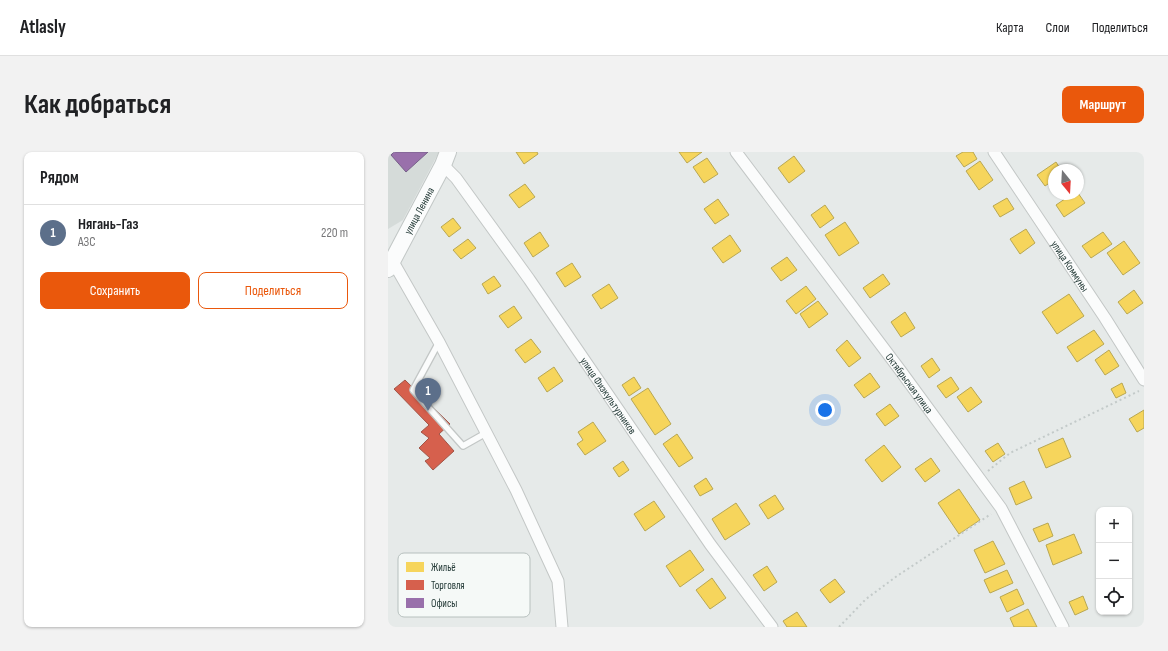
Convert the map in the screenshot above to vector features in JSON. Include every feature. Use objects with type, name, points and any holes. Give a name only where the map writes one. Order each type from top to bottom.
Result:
[{"type":"street","name":"Октябрьская улица","points":[[736,152],[896,364],[1001,508],[1063,627]]},
{"type":"street","name":"улица Коммуны","points":[[994,152],[1105,318],[1144,380]]},
{"type":"street","name":"улица Ленина","points":[[389,263],[445,158]]},
{"type":"street","name":"улица Физкультурников","points":[[445,158],[456,178],[529,279],[710,544],[772,627]]},
{"type":"street","points":[[389,263],[439,342],[516,490],[558,581],[562,627]]},
{"type":"lane","points":[[439,342],[413,390],[463,446],[486,433]]},
{"type":"path","points":[[979,478],[1010,454],[1144,388]]},
{"type":"path","points":[[839,627],[866,599],[897,576],[1001,508]]},
{"type":"shaded area","points":[[388,152],[439,152],[403,220],[388,229]]},
{"type":"building: Жильё","points":[[516,152],[537,152],[538,154],[524,164]]},
{"type":"building: Жильё","points":[[679,152],[702,152],[687,163]]},
{"type":"building: Жильё","points":[[963,152],[973,152],[977,159],[964,167],[956,156]]},
{"type":"building: Жильё","points":[[794,156],[805,171],[789,183],[778,168]]},
{"type":"building: Жильё","points":[[707,158],[718,174],[704,183],[693,167]]},
{"type":"building: Жильё","points":[[980,161],[993,180],[979,190],[966,171]]},
{"type":"building: Жильё","points":[[1048,167],[1048,184],[1045,186],[1037,175]]},
{"type":"building: Жильё","points":[[525,184],[535,197],[519,208],[509,195]]},
{"type":"building: Жильё","points":[[1007,198],[1014,209],[1000,217],[993,206]]},
{"type":"building: Жильё","points":[[718,199],[729,215],[715,224],[704,209]]},
{"type":"building: Жильё","points":[[1063,200],[1083,200],[1085,203],[1064,217],[1056,205]]},
{"type":"building: Жильё","points":[[825,205],[834,218],[820,228],[811,215]]},
{"type":"building: Жильё","points":[[453,218],[461,228],[449,237],[441,227]]},
{"type":"building: Жильё","points":[[845,222],[859,243],[839,256],[825,235]]},
{"type":"building: Жильё","points":[[1026,229],[1035,243],[1020,254],[1010,239]]},
{"type":"building: Жильё","points":[[540,232],[549,246],[533,257],[524,243]]},
{"type":"building: Жильё","points":[[1103,232],[1112,244],[1091,258],[1082,246]]},
{"type":"building: Жильё","points":[[730,235],[741,251],[723,263],[712,248]]},
{"type":"building: Жильё","points":[[468,239],[476,248],[461,259],[453,250]]},
{"type":"building: Жильё","points":[[1124,241],[1140,263],[1123,275],[1107,253]]},
{"type":"building: Жильё","points":[[787,257],[797,270],[781,281],[771,268]]},
{"type":"building: Жильё","points":[[572,263],[581,277],[565,287],[556,273]]},
{"type":"building: Жильё","points":[[883,274],[890,284],[870,298],[863,288]]},
{"type":"building: Жильё","points":[[494,276],[501,286],[488,294],[482,284]]},
{"type":"building: Жильё","points":[[609,284],[618,298],[601,309],[592,295]]},
{"type":"building: Жильё","points":[[806,286],[816,299],[796,314],[786,301]]},
{"type":"building: Жильё","points":[[1134,290],[1143,303],[1127,314],[1118,302]]},
{"type":"building: Жильё","points":[[1069,294],[1084,316],[1057,334],[1042,312]]},
{"type":"building: Жильё","points":[[818,301],[828,314],[809,328],[800,314]]},
{"type":"building: Жильё","points":[[514,306],[522,318],[508,328],[499,316]]},
{"type":"building: Жильё","points":[[905,312],[915,328],[901,337],[891,322]]},
{"type":"building: Жильё","points":[[1094,330],[1104,344],[1077,362],[1067,347]]},
{"type":"building: Жильё","points":[[531,339],[541,352],[525,363],[515,350]]},
{"type":"building: Жильё","points":[[847,340],[861,358],[849,367],[836,350]]},
{"type":"building: Жильё","points":[[1109,350],[1119,366],[1105,375],[1095,360]]},
{"type":"building: Жильё","points":[[932,358],[940,370],[929,378],[921,366]]},
{"type":"building: Жильё","points":[[554,367],[563,381],[547,392],[538,378]]},
{"type":"building: Жильё","points":[[870,373],[880,387],[864,398],[854,385]]},
{"type":"building: Жильё","points":[[634,377],[641,388],[629,396],[622,385]]},
{"type":"building: Жильё","points":[[951,377],[959,389],[946,398],[937,386]]},
{"type":"building: Жильё","points":[[1122,383],[1126,393],[1116,398],[1111,389]]},
{"type":"building: Жильё","points":[[971,387],[982,402],[968,412],[957,397]]},
{"type":"building: Жильё","points":[[648,388],[671,424],[655,435],[631,399]]},
{"type":"building: Жильё","points":[[890,404],[899,416],[885,426],[876,414]]},
{"type":"building: Жильё","points":[[1144,410],[1144,428],[1137,432],[1129,419]]},
{"type":"building: Жильё","points":[[593,422],[606,441],[585,455],[577,444],[583,440],[578,432]]},
{"type":"building: Жильё","points":[[677,434],[693,458],[679,467],[663,444]]},
{"type":"building: Жильё","points":[[1063,438],[1071,457],[1046,468],[1038,449]]},
{"type":"building: Жильё","points":[[998,443],[1005,454],[993,462],[985,451]]},
{"type":"building: Жильё","points":[[884,445],[901,467],[882,482],[865,460]]},
{"type":"building: Жильё","points":[[931,458],[940,471],[925,482],[915,469]]},
{"type":"building: Жильё","points":[[623,461],[629,470],[619,477],[613,468]]},
{"type":"building: Жильё","points":[[706,478],[713,489],[700,496],[694,486]]},
{"type":"building: Жильё","points":[[1024,481],[1032,498],[1016,505],[1009,488]]},
{"type":"building: Жильё","points":[[959,489],[980,520],[959,534],[938,503]]},
{"type":"building: Жильё","points":[[775,495],[784,509],[768,519],[759,505]]},
{"type":"building: Жильё","points":[[654,501],[665,517],[645,531],[634,514]]},
{"type":"building: Жильё","points":[[736,503],[750,524],[725,540],[712,519]]},
{"type":"building: Жильё","points":[[1048,523],[1053,536],[1039,542],[1033,529]]},
{"type":"building: Жильё","points":[[1074,534],[1082,553],[1053,565],[1046,545]]},
{"type":"building: Жильё","points":[[993,541],[1005,564],[985,573],[974,550]]},
{"type":"building: Жильё","points":[[690,550],[704,570],[680,587],[666,566]]},
{"type":"building: Жильё","points":[[767,566],[777,582],[764,591],[753,575]]},
{"type":"building: Жильё","points":[[1007,570],[1013,583],[990,593],[984,580]]},
{"type":"building: Жильё","points":[[712,578],[726,598],[710,609],[696,590]]},
{"type":"building: Жильё","points":[[835,579],[845,592],[830,603],[820,590]]},
{"type":"building: Жильё","points":[[1017,589],[1024,604],[1007,612],[1000,597]]},
{"type":"building: Жильё","points":[[1083,596],[1088,609],[1075,615],[1069,602]]},
{"type":"building: Жильё","points":[[1028,609],[1037,627],[1014,627],[1010,618]]},
{"type":"building: Жильё","points":[[797,612],[807,627],[787,627],[783,621]]},
{"type":"building: Торговля","points":[[405,380],[450,424],[439,434],[454,451],[433,470],[425,461],[430,458],[419,448],[429,438],[421,432],[429,425],[394,389]]},
{"type":"building: Офисы","points":[[394,152],[428,152],[406,172],[391,155]]},
{"type":"place","name":"Нягань-Газ","points":[[428,411]]}]
